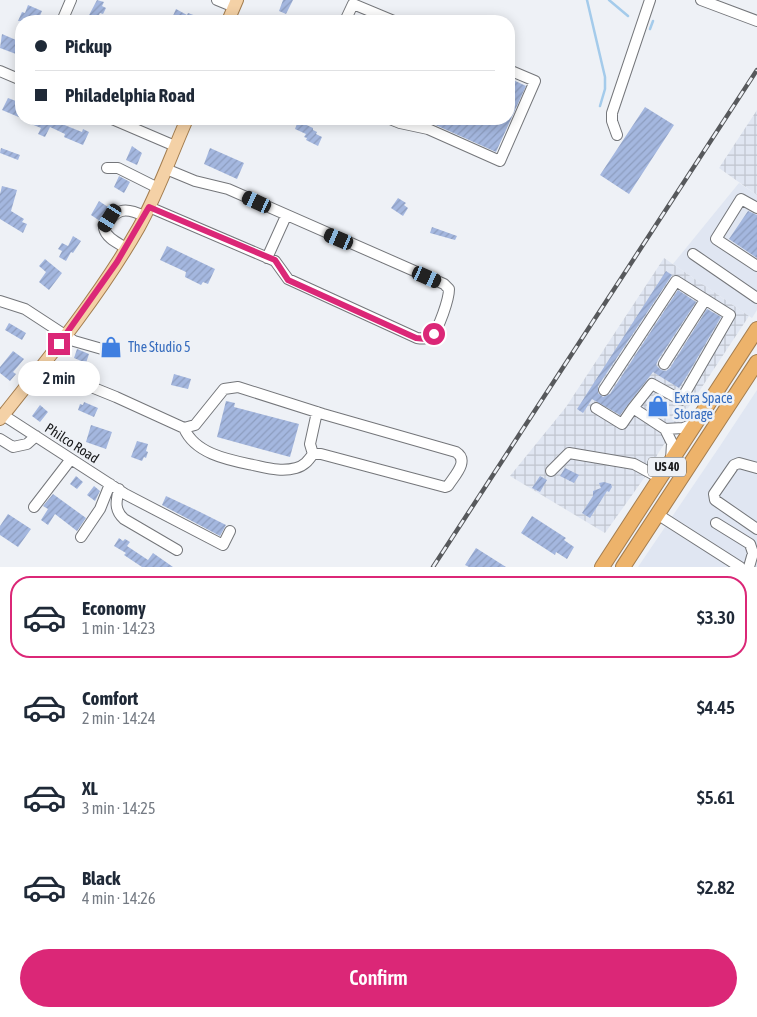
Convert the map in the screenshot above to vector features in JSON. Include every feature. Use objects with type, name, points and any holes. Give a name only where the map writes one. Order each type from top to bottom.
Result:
[{"type":"highway","name":"US 40","points":[[602,567],[757,330]]},
{"type":"highway","name":"US 40","points":[[622,567],[757,362]]},
{"type":"main road","points":[[228,2],[229,15]]},
{"type":"main road","points":[[2,418],[42,367],[126,248],[158,188],[184,125]]},
{"type":"street","points":[[65,15],[71,0]]},
{"type":"street","points":[[617,135],[612,121],[612,113],[650,0]]},
{"type":"street","points":[[701,0],[757,21]]},
{"type":"street","points":[[348,15],[353,4],[380,15]]},
{"type":"street","points":[[0,71],[15,77]]},
{"type":"street","points":[[409,125],[428,129],[500,161],[535,81],[515,73]]},
{"type":"street","points":[[126,125],[175,146]]},
{"type":"street","points":[[107,168],[118,168],[158,188]]},
{"type":"street","points":[[126,248],[108,236],[104,228],[110,218],[122,210],[147,211],[275,260],[288,280],[416,338],[426,339],[434,334],[449,297],[449,290],[444,284],[228,189],[195,181],[166,169]]},
{"type":"street","points":[[757,208],[741,199],[716,239],[757,266]]},
{"type":"street","points":[[268,258],[286,216]]},
{"type":"street","points":[[693,254],[757,298]]},
{"type":"street","points":[[596,408],[622,424],[652,384],[681,400],[730,315],[676,281],[604,390]]},
{"type":"street","points":[[664,364],[705,300]]},
{"type":"street","points":[[0,301],[25,310],[66,334],[74,341],[102,349]]},
{"type":"street","points":[[42,367],[116,397],[184,428],[187,434],[198,444],[216,456],[280,471],[297,468],[306,464],[313,454]]},
{"type":"street","points":[[184,428],[195,425],[220,392],[228,388],[238,387],[456,452],[461,455],[462,465],[448,486],[445,487],[321,454],[313,454]]},
{"type":"street","points":[[633,408],[665,429],[672,443],[671,461]]},
{"type":"street","points":[[313,454],[310,444],[320,413]]},
{"type":"street","name":"Philco Road","points":[[2,418],[36,436],[118,489],[223,545],[230,531]]},
{"type":"street","points":[[665,429],[683,428],[696,423]]},
{"type":"street","points":[[0,438],[13,447],[27,444],[36,436]]},
{"type":"street","points":[[551,471],[569,453],[634,464],[660,478]]},
{"type":"street","points":[[34,507],[71,459]]},
{"type":"street","points":[[757,468],[740,463],[734,465],[714,494],[714,500],[757,529]]},
{"type":"street","points":[[81,537],[100,509],[118,489]]},
{"type":"street","points":[[118,489],[116,507],[118,513],[124,519],[177,550]]},
{"type":"street","points":[[657,514],[740,567]]},
{"type":"street","points":[[716,523],[750,544],[753,553],[749,567]]},
{"type":"shaded area","points":[[757,110],[757,195],[719,168]]},
{"type":"shaded area","points":[[739,183],[757,195],[757,310],[752,318],[673,264]]},
{"type":"shaded area","points":[[664,258],[749,316],[657,455],[657,460],[605,533],[510,476],[566,407]]},
{"type":"shaded area","points":[[757,390],[757,567],[638,567],[720,446]]},
{"type":"building","points":[[97,0],[104,2],[102,6],[106,8],[103,14],[89,15]]},
{"type":"building","points":[[283,0],[293,0],[286,14],[279,11]]},
{"type":"building","points":[[28,5],[42,11],[40,15],[21,15],[22,12],[25,13]]},
{"type":"building","points":[[176,9],[187,15],[173,15]]},
{"type":"building","points":[[2,34],[15,40],[15,54],[0,48]]},
{"type":"building","points":[[515,81],[526,86],[515,110]]},
{"type":"building","points":[[8,98],[15,101],[15,115],[2,110]]},
{"type":"building","points":[[645,107],[674,125],[629,194],[600,175]]},
{"type":"building","points":[[34,125],[64,125],[82,132],[83,129],[89,132],[83,145],[64,137],[65,134],[50,127],[45,137],[38,134],[41,128]]},
{"type":"building","points":[[296,125],[307,125],[313,128],[317,132],[316,134],[322,137],[318,146],[306,140],[307,138],[304,137],[306,134],[295,129]]},
{"type":"building","points":[[435,125],[508,125],[496,152]]},
{"type":"building","points":[[132,146],[142,153],[137,165],[126,160]]},
{"type":"building","points":[[1,148],[20,155],[18,160],[0,153]]},
{"type":"building","points":[[210,148],[244,163],[237,179],[204,164]]},
{"type":"building","points":[[119,176],[130,182],[124,193],[114,187]]},
{"type":"building","points":[[2,186],[17,190],[11,211],[24,219],[22,222],[27,224],[23,233],[0,219],[0,194]]},
{"type":"building","points":[[398,198],[406,203],[404,205],[408,208],[403,216],[391,208]]},
{"type":"building","points":[[99,201],[111,209],[100,221],[91,215]]},
{"type":"building","points":[[748,211],[757,215],[757,258],[729,239]]},
{"type":"building","points":[[432,227],[457,236],[455,240],[430,233]]},
{"type":"building","points":[[73,236],[81,241],[66,261],[59,257],[62,251],[58,249],[62,243],[68,246]]},
{"type":"building","points":[[167,246],[215,269],[208,284],[203,282],[201,285],[185,277],[186,272],[160,260]]},
{"type":"building","points":[[45,259],[62,273],[49,290],[39,282],[46,272],[39,266]]},
{"type":"building","points":[[666,271],[672,275],[598,386],[598,393],[603,397],[610,394],[678,290],[696,302],[658,360],[656,365],[661,370],[666,371],[670,368],[707,309],[721,317],[688,374],[679,388],[653,372],[620,415],[592,399],[583,413],[577,409]]},
{"type":"building","points":[[9,323],[26,333],[22,340],[5,330]]},
{"type":"building","points":[[77,349],[89,354],[86,363],[74,358]]},
{"type":"building","points":[[13,351],[24,359],[13,372],[16,374],[10,381],[0,373],[0,367]]},
{"type":"building","points":[[174,374],[191,379],[188,389],[171,385]]},
{"type":"building","name":"Extra Space Storage","points":[[659,398],[665,403],[659,417],[650,411]]},
{"type":"building","points":[[226,401],[235,403],[234,407],[299,424],[290,457],[217,437]]},
{"type":"building","points":[[84,402],[98,408],[94,417],[78,410],[80,404],[83,405]]},
{"type":"building","points":[[40,405],[48,412],[40,422],[32,416]]},
{"type":"building","points":[[91,425],[112,432],[106,449],[86,442]]},
{"type":"building","points":[[137,441],[148,444],[146,458],[144,457],[142,461],[131,457]]},
{"type":"building","points":[[565,468],[579,475],[574,483],[560,476]]},
{"type":"building","points":[[76,476],[83,482],[77,489],[70,484]]},
{"type":"building","points":[[540,476],[547,480],[540,492],[532,488]]},
{"type":"building","points":[[599,483],[611,484],[612,487],[609,492],[607,491],[590,518],[582,513],[593,496],[593,491],[601,488]]},
{"type":"building","points":[[94,486],[100,491],[95,501],[87,495]]},
{"type":"building","points":[[53,494],[86,518],[77,531],[55,514],[48,525],[41,520],[48,509],[43,506]]},
{"type":"building","points":[[166,496],[226,525],[220,536],[162,505]]},
{"type":"building","points":[[8,514],[31,529],[18,547],[0,535],[0,526]]},
{"type":"building","points":[[532,516],[566,538],[564,540],[574,547],[567,559],[556,552],[555,555],[521,533]]},
{"type":"building","points":[[119,538],[130,542],[127,546],[148,560],[153,553],[173,567],[142,567],[124,555],[126,553],[114,546]]},
{"type":"building","points":[[476,548],[506,567],[469,567],[465,565]]},
{"type":"waterway","points":[[587,0],[605,77],[605,89],[600,106]]},
{"type":"waterway","points":[[609,0],[628,16]]},
{"type":"waterway","points":[[650,29],[653,21]]},
{"type":"railway","points":[[433,567],[757,70]]},
{"type":"place","name":"The Studio 5","points":[[111,347]]},
{"type":"place","name":"Extra Space Storage","points":[[658,406]]},
{"type":"route","points":[[59,344],[117,262],[149,207],[275,260],[288,280],[416,338],[426,339],[434,334]]}]
